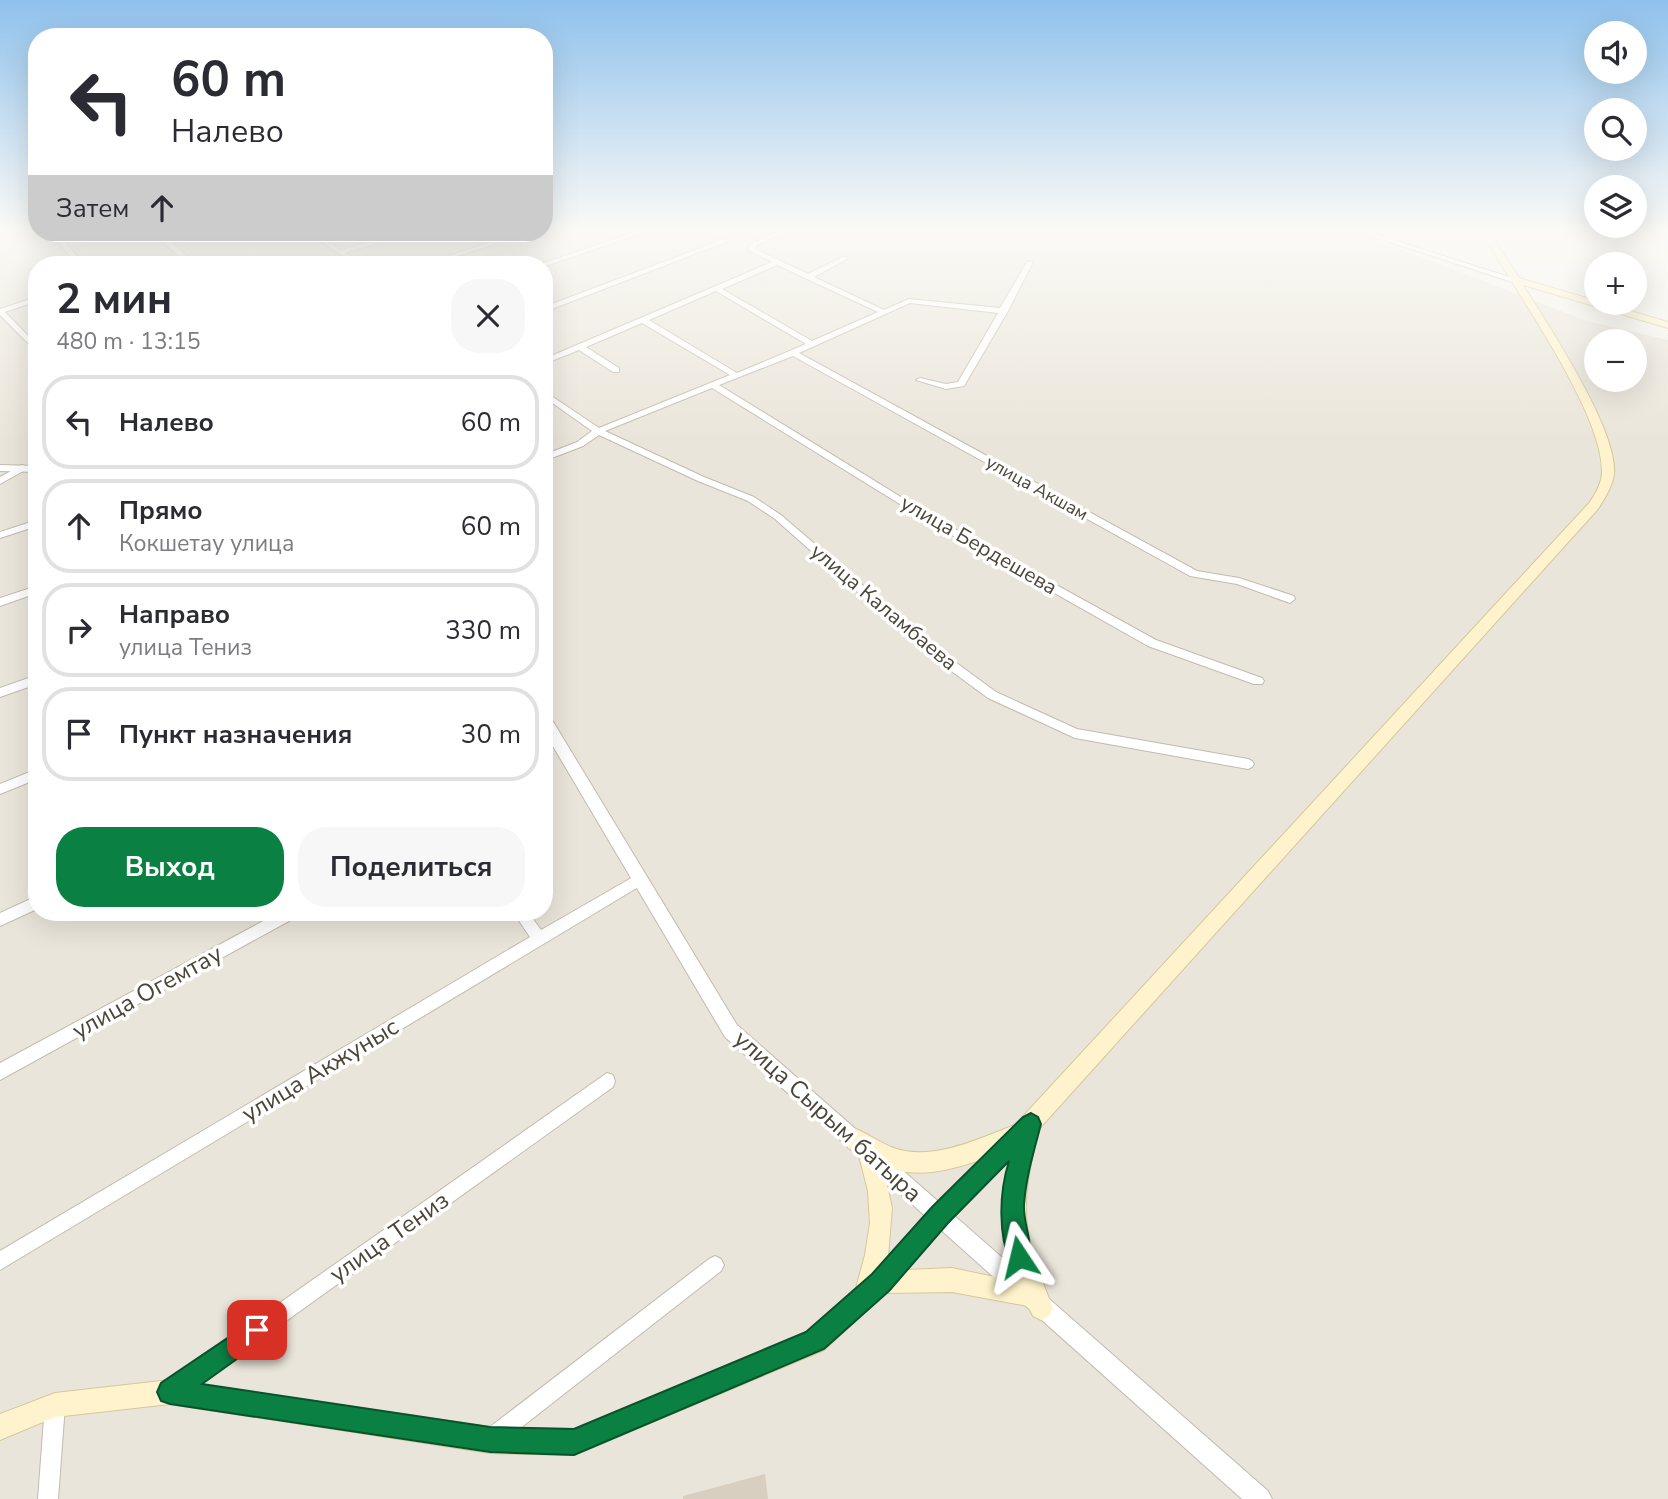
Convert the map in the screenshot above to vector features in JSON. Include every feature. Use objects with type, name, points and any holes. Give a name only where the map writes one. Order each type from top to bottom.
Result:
[{"type":"main road","points":[[0,1427],[55,1405],[170,1392],[490,1440],[574,1442],[815,1340],[873,1289],[940,1215],[1027,1129],[1594,506],[1603,491],[1608,472],[1602,439],[1586,403],[1528,301]]},
{"type":"main road","points":[[1587,301],[1668,325]]},
{"type":"main road","points":[[1647,313],[1668,319]]},
{"type":"main road","points":[[862,1145],[890,1158],[934,1161],[959,1156],[1027,1129]]},
{"type":"main road","points":[[1027,1129],[1017,1172],[1013,1222],[1019,1257],[1034,1302]]},
{"type":"main road","points":[[862,1145],[883,1220],[873,1289]]},
{"type":"main road","points":[[873,1289],[952,1280],[1034,1302]]},
{"type":"street","points":[[553,358],[689,301]]},
{"type":"street","points":[[738,301],[811,344]]},
{"type":"street","points":[[861,301],[883,312]]},
{"type":"street","points":[[920,380],[946,387],[961,384],[1009,301]]},
{"type":"street","points":[[28,302],[0,311],[28,341]]},
{"type":"street","points":[[553,454],[580,444],[598,431],[793,353],[909,302],[1004,311]]},
{"type":"street","points":[[643,320],[737,376]]},
{"type":"street","points":[[580,347],[616,370]]},
{"type":"street","name":"улица Акшам","points":[[793,353],[1194,574],[1239,581],[1290,599]]},
{"type":"street","name":"улица Бердешева","points":[[713,385],[932,520],[1152,643],[1258,681]]},
{"type":"street","name":"улица Каламбаева","points":[[553,399],[598,431],[751,499],[778,517],[928,648],[992,695],[1075,733],[1248,764]]},
{"type":"street","points":[[0,468],[28,468]]},
{"type":"street","points":[[0,481],[22,468]]},
{"type":"street","points":[[0,535],[28,526]]},
{"type":"street","points":[[0,602],[28,592]]},
{"type":"street","points":[[0,693],[28,682]]},
{"type":"street","name":"улица Сырым батыра","points":[[553,734],[731,1031],[862,1145],[1034,1302],[1260,1499]]},
{"type":"street","points":[[0,789],[28,778]]},
{"type":"street","name":"улица Акжуныс","points":[[0,1261],[640,879]]},
{"type":"street","points":[[0,920],[28,906]]},
{"type":"street","name":"улица Огемтау","points":[[0,1072],[277,921]]},
{"type":"street","points":[[526,921],[539,939]]},
{"type":"street","name":"улица Тениз","points":[[170,1392],[607,1081]]},
{"type":"street","points":[[490,1440],[715,1265]]},
{"type":"street","points":[[48,1499],[55,1405]]},
{"type":"shaded area","points":[[0,301],[28,301],[28,921],[553,921],[553,301],[1535,301],[1587,321],[1621,329],[1584,329],[1584,392],[1647,392],[1647,335],[1668,340],[1668,1499],[0,1499]]},
{"type":"building","points":[[765,1474],[768,1499],[683,1499],[683,1496]]},
{"type":"route","points":[[257,1330],[170,1392],[490,1440],[574,1442],[815,1340],[880,1282],[940,1215],[1031,1124],[1017,1172],[1012,1208],[1019,1257]]}]
